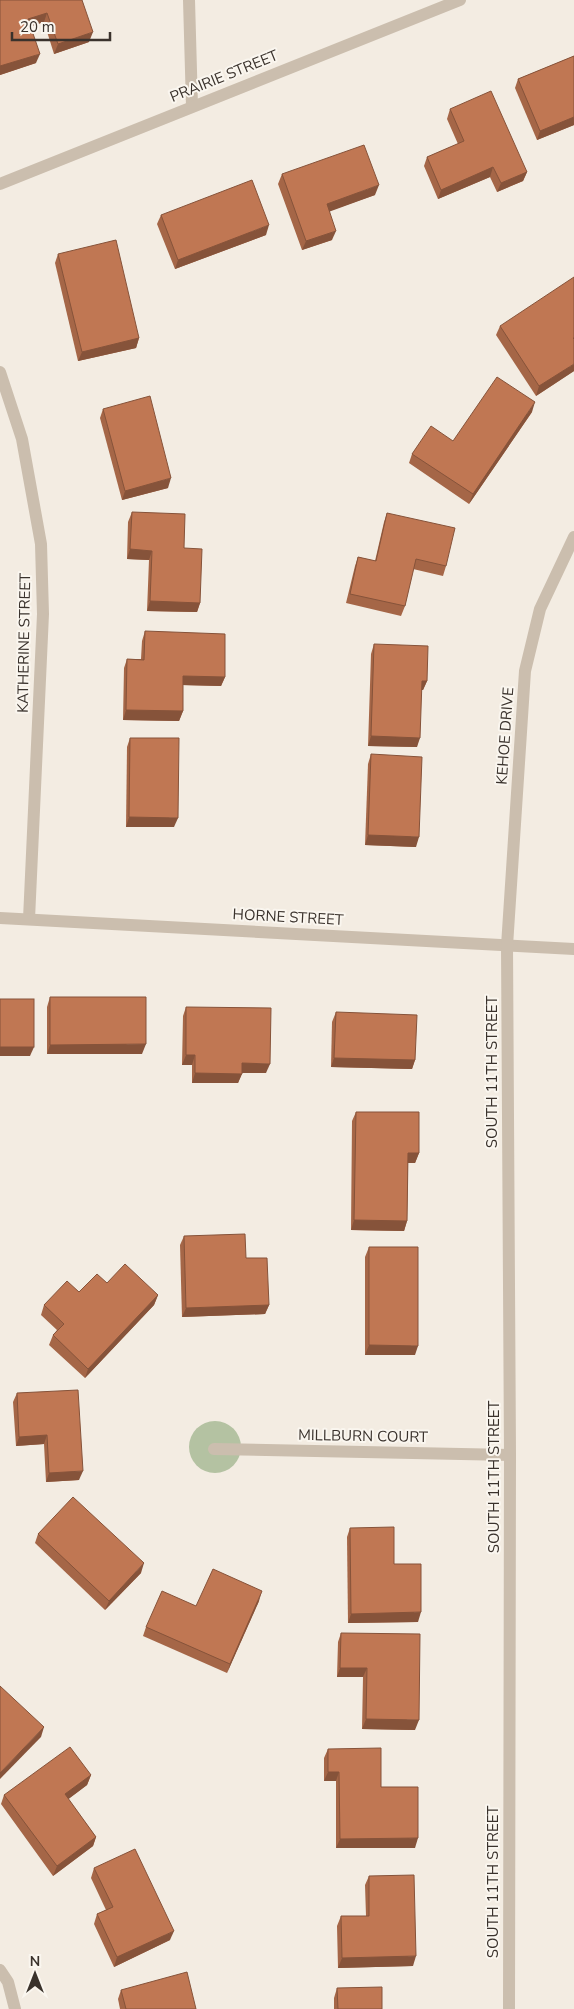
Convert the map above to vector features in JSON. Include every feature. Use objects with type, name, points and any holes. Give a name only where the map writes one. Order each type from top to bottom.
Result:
[{"type":"street","points":[[189,0],[192,106]]},
{"type":"street","name":"PRAIRIE STREET","points":[[0,184],[460,0]]},
{"type":"street","name":"KATHERINE STREET","points":[[0,372],[22,439],[41,544],[43,614],[29,919]]},
{"type":"street","name":"KEHOE DRIVE","points":[[507,946],[525,671],[540,609],[574,537]]},
{"type":"street","name":"HORNE STREET","points":[[0,918],[574,949]]},
{"type":"street","name":"SOUTH 11TH STREET","points":[[507,946],[510,1455],[509,2009]]},
{"type":"street","name":"MILLBURN COURT","points":[[214,1449],[510,1455]]},
{"type":"street","points":[[0,1970],[8,1982],[15,2009]]},
{"type":"green space","points":[[210,1421],[220,1421],[234,1428],[241,1442],[241,1452],[234,1466],[220,1473],[210,1473],[200,1469],[193,1462],[189,1452],[189,1442],[193,1432],[200,1425]]},
{"type":"building","points":[[0,0],[82,0],[93,32],[58,44],[47,13],[28,19],[40,54],[0,66]]},
{"type":"building","points":[[574,56],[574,117],[540,131],[518,79]]},
{"type":"building","points":[[491,91],[527,172],[501,183],[493,167],[441,190],[427,157],[464,141],[450,109]]},
{"type":"building","points":[[364,145],[379,185],[327,204],[336,231],[306,241],[282,174]]},
{"type":"building","points":[[252,180],[269,225],[178,260],[161,215]]},
{"type":"building","points":[[116,240],[139,338],[82,352],[58,254]]},
{"type":"building","points":[[574,277],[574,364],[539,386],[500,326]]},
{"type":"building","points":[[497,377],[535,402],[473,494],[412,454],[431,426],[453,441]]},
{"type":"building","points":[[150,396],[171,478],[125,491],[103,409]]},
{"type":"building","points":[[132,512],[185,514],[184,548],[202,549],[200,603],[150,601],[152,551],[130,549]]},
{"type":"building","points":[[387,513],[455,528],[446,566],[416,559],[405,606],[350,594],[358,557],[376,561]]},
{"type":"building","points":[[145,631],[225,634],[225,677],[183,676],[183,711],[126,710],[127,659],[144,660]]},
{"type":"building","points":[[374,644],[428,646],[427,681],[422,681],[420,738],[371,736]]},
{"type":"building","points":[[130,738],[179,738],[178,818],[129,817]]},
{"type":"building","points":[[371,754],[422,757],[419,837],[368,835]]},
{"type":"building","points":[[50,997],[146,997],[146,1044],[50,1045]]},
{"type":"building","points":[[0,999],[34,999],[34,1047],[0,1047]]},
{"type":"building","points":[[186,1007],[271,1008],[270,1064],[242,1063],[242,1074],[195,1073],[195,1055],[186,1055]]},
{"type":"building","points":[[336,1012],[417,1015],[415,1060],[334,1058]]},
{"type":"building","points":[[356,1112],[419,1112],[419,1153],[408,1153],[407,1221],[354,1220]]},
{"type":"building","points":[[245,1234],[246,1258],[267,1258],[269,1305],[186,1308],[184,1236]]},
{"type":"building","points":[[369,1247],[418,1247],[418,1346],[369,1345]]},
{"type":"building","points":[[125,1264],[158,1295],[88,1369],[53,1335],[64,1324],[44,1305],[67,1281],[79,1292],[97,1274],[107,1283]]},
{"type":"building","points":[[78,1390],[83,1471],[49,1473],[47,1435],[19,1437],[17,1393]]},
{"type":"building","points":[[73,1497],[144,1563],[109,1601],[38,1534]]},
{"type":"building","points":[[394,1527],[394,1564],[421,1564],[421,1612],[351,1614],[350,1528]]},
{"type":"building","points":[[213,1569],[262,1591],[230,1664],[146,1627],[162,1591],[196,1606]]},
{"type":"building","points":[[341,1633],[420,1634],[419,1720],[366,1719],[367,1668],[340,1668]]},
{"type":"building","points":[[0,1686],[44,1727],[0,1773]]},
{"type":"building","points":[[70,1747],[91,1775],[65,1794],[96,1837],[57,1866],[4,1795]]},
{"type":"building","points":[[381,1748],[381,1787],[418,1787],[418,1838],[340,1839],[339,1772],[328,1772],[328,1749]]},
{"type":"building","points":[[135,1849],[174,1931],[117,1957],[97,1914],[113,1907],[94,1868]]},
{"type":"building","points":[[414,1875],[416,1956],[342,1958],[341,1916],[369,1916],[369,1876]]},
{"type":"building","points":[[187,1972],[196,2009],[126,2009],[121,1990]]},
{"type":"building","points":[[382,1987],[382,2009],[338,2009],[337,1988]]}]
